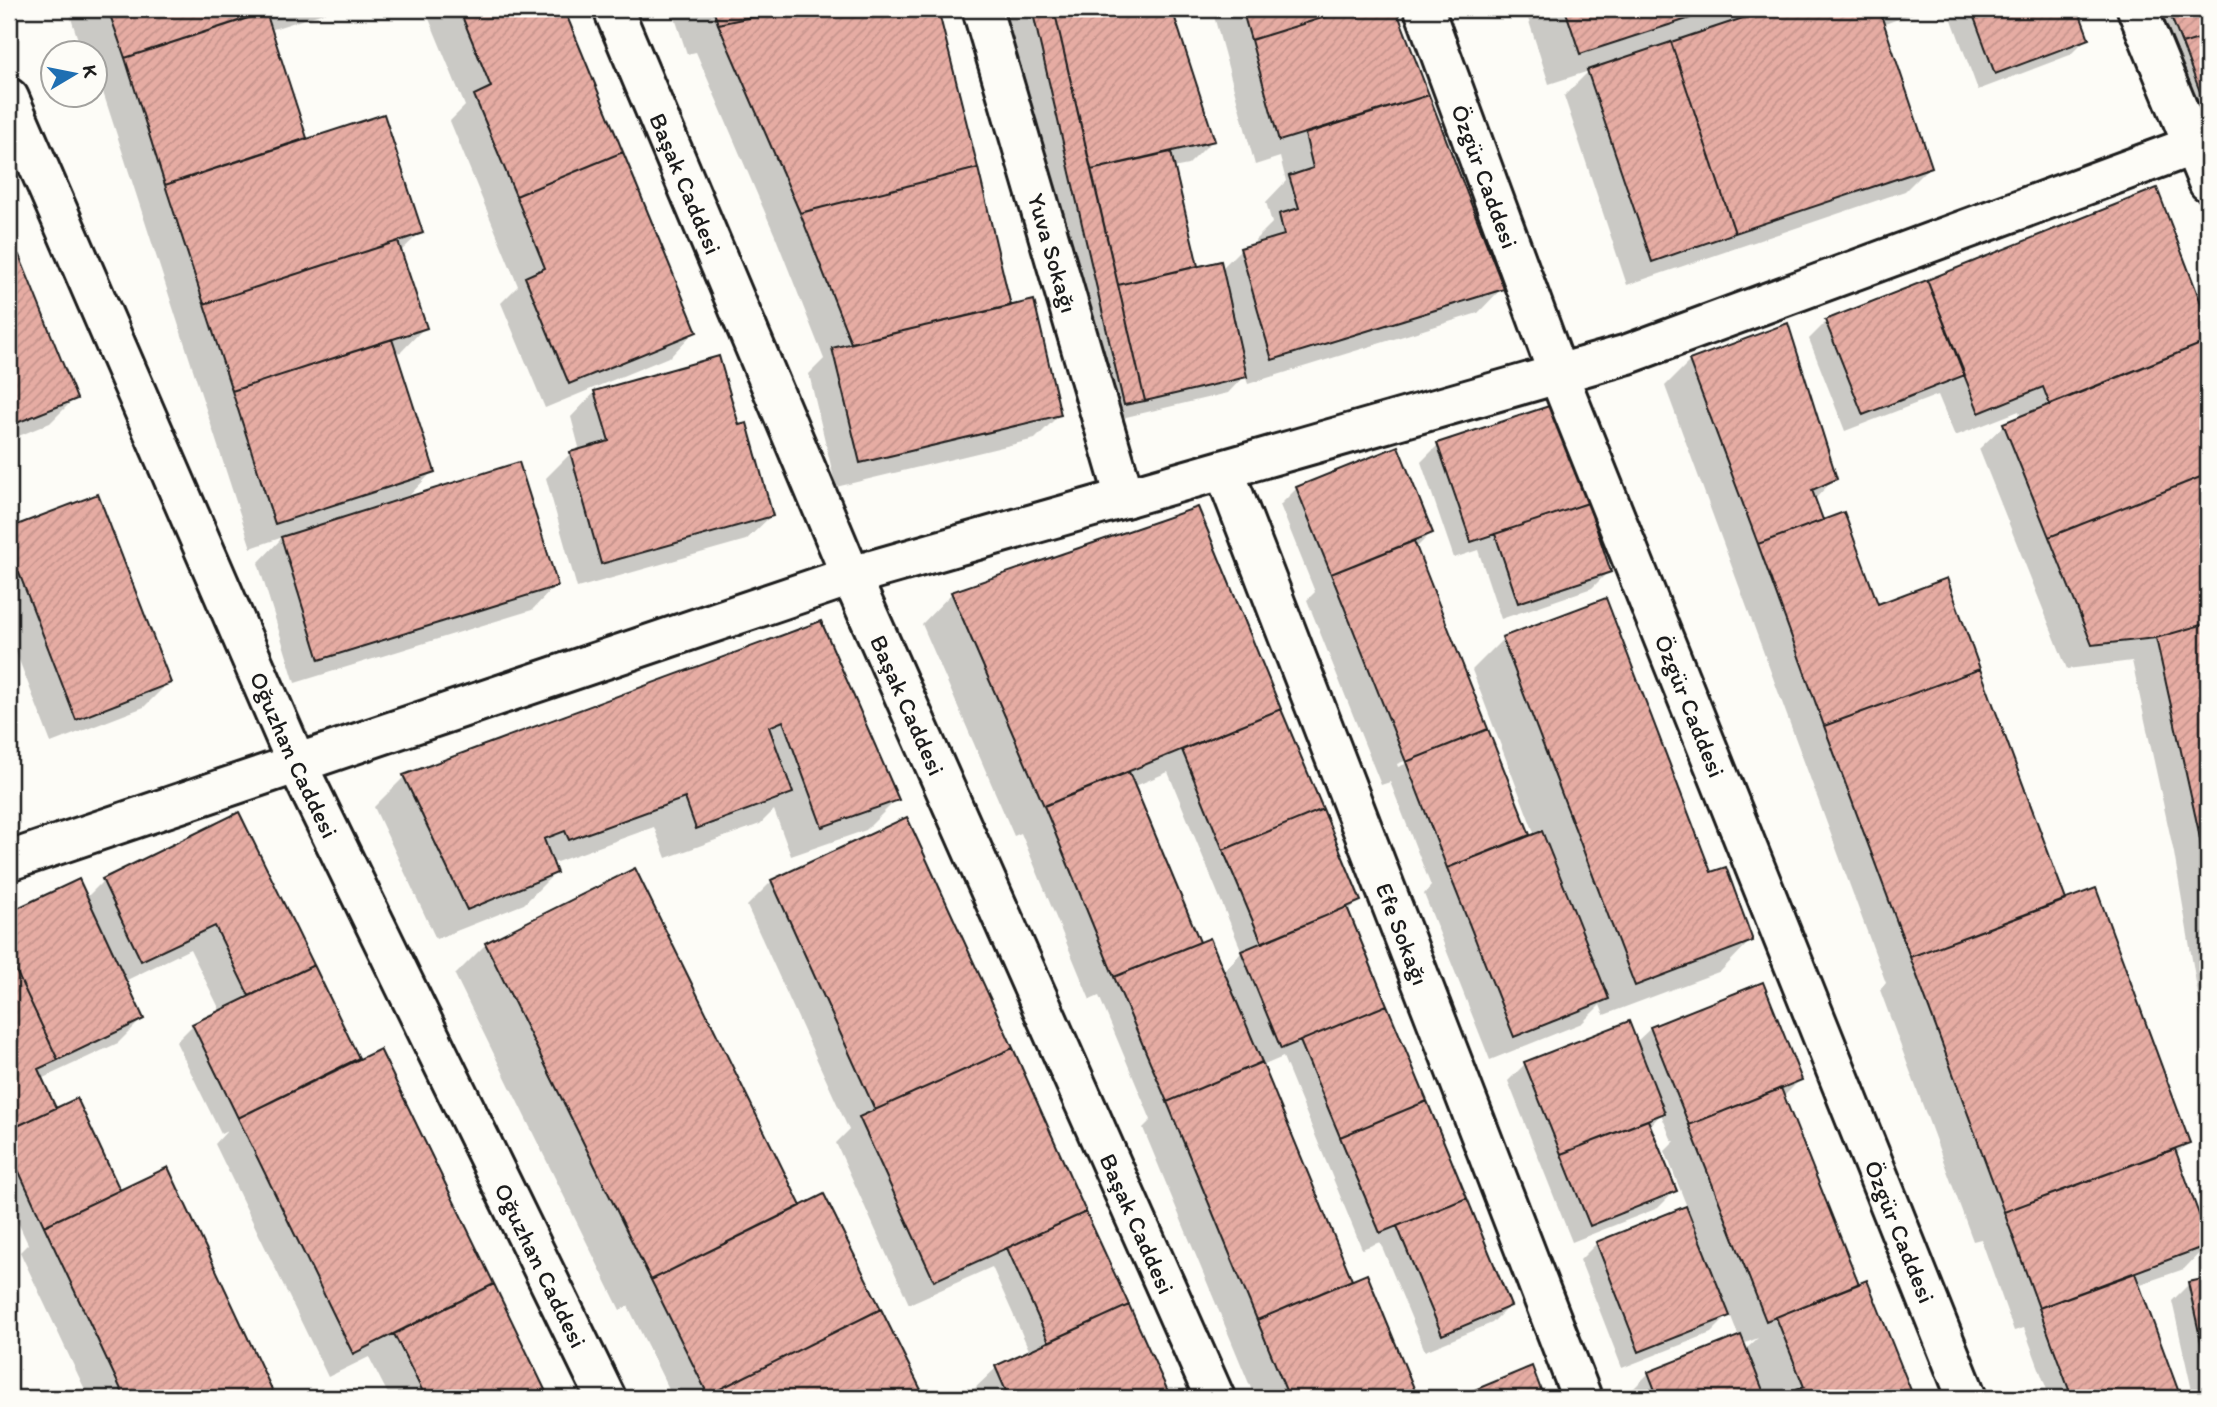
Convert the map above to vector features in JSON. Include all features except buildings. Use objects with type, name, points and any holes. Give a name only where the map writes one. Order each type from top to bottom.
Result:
[{"type":"street","name":"Başak Caddesi","points":[[613,9],[851,576],[1215,1398]]},
{"type":"street","name":"Yuva Sokağı","points":[[982,9],[1125,498]]},
{"type":"street","name":"Özgür Caddesi","points":[[1424,9],[1558,374],[1966,1398]]},
{"type":"street","points":[[2137,9],[2200,142],[2208,182]]},
{"type":"street","name":"Oğuzhan Caddesi","points":[[9,98],[298,764],[606,1398]]},
{"type":"street","points":[[9,861],[851,576],[1628,354],[2200,142]]},
{"type":"street","name":"Efe Sokağı","points":[[1224,470],[1583,1398]]}]
